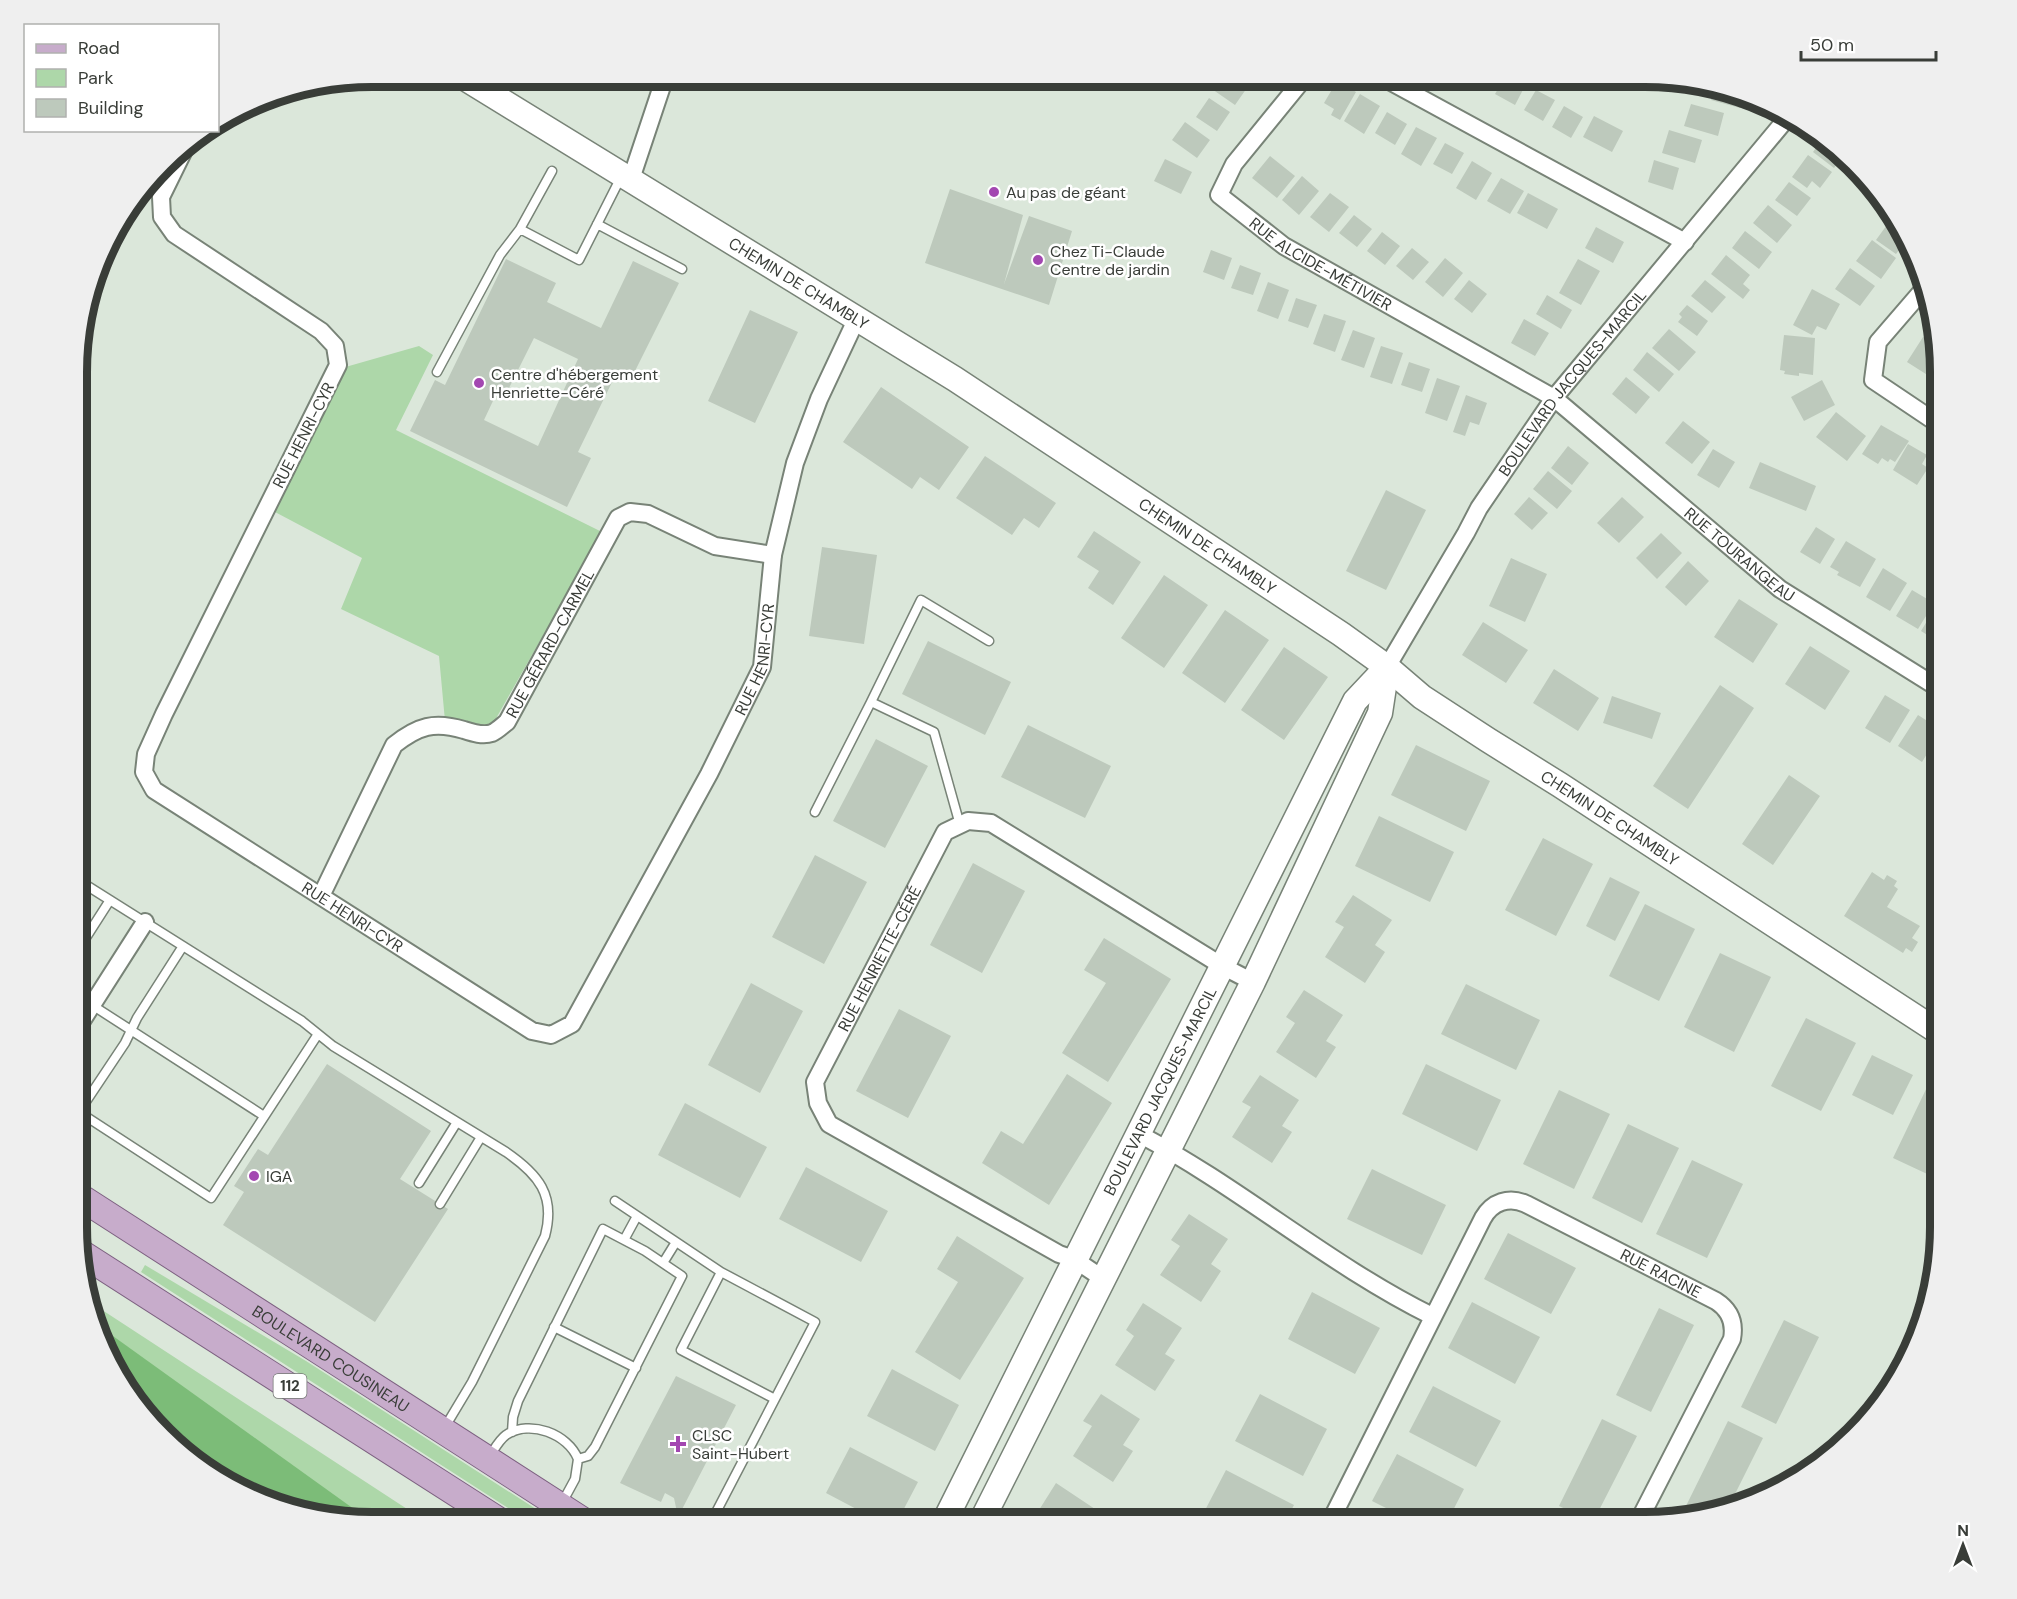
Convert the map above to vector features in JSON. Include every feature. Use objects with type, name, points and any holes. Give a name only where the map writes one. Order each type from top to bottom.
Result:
[{"type":"main road","name":"BOULEVARD COUSINEAU","points":[[87,1201],[569,1512]]},
{"type":"main road","name":"112","points":[[89,1258],[485,1512]]},
{"type":"street","name":"CHEMIN DE CHAMBLY","points":[[481,87],[955,379],[1341,634],[1387,667],[1422,697],[1930,1026]]},
{"type":"street","points":[[627,176],[661,87]]},
{"type":"street","name":"RUE ALCIDE-MÉTIVIER","points":[[1297,87],[1234,164],[1219,195],[1284,246],[1554,398]]},
{"type":"street","points":[[1400,87],[1685,242]]},
{"type":"street","name":"BOULEVARD JACQUES-MARCIL","points":[[949,1512],[1074,1259],[1224,967],[1355,701],[1387,667],[1479,507],[1554,398],[1783,123]]},
{"type":"street","name":"RUE HENRI-CYR","points":[[177,164],[161,197],[162,217],[174,234],[321,331],[335,346],[338,364],[164,714],[146,754],[144,772],[154,790],[532,1031],[551,1035],[572,1024],[709,774],[762,667],[773,555],[795,463],[819,399],[857,318]]},
{"type":"street","points":[[1919,294],[1878,342],[1873,380],[1930,418]]},
{"type":"street","name":"RUE TOURANGEAU","points":[[1554,398],[1780,589],[1930,683]]},
{"type":"street","name":"RUE GÉRARD-CARMEL","points":[[321,896],[394,745],[410,732],[427,726],[453,727],[478,734],[492,733],[507,722],[618,518],[630,512],[648,514],[715,546],[773,555]]},
{"type":"street","name":"BOULEVARD JACQUES-MARCIL","points":[[986,1512],[1253,982],[1380,713],[1387,667]]},
{"type":"street","points":[[960,825],[968,821],[991,823],[1224,967],[1253,982]]},
{"type":"street","name":"RUE HENRIETTE-CÉRÉ","points":[[960,825],[945,832],[815,1082],[818,1103],[829,1124],[1059,1254],[1074,1259],[1102,1278]]},
{"type":"street","points":[[87,1013],[145,922]]},
{"type":"street","points":[[1138,1134],[1191,1163],[1388,1293],[1432,1316]]},
{"type":"street","name":"RUE RACINE","points":[[1335,1512],[1486,1213],[1499,1202],[1510,1200],[1526,1204],[1716,1301],[1725,1308],[1733,1322],[1732,1339],[1643,1512]]},
{"type":"lane","points":[[437,372],[500,255],[520,229],[552,171]]},
{"type":"lane","points":[[520,229],[579,260],[597,224],[627,176]]},
{"type":"lane","points":[[597,224],[682,269]]},
{"type":"lane","points":[[815,812],[921,600],[988,641]]},
{"type":"lane","points":[[871,702],[934,732],[960,825]]},
{"type":"lane","points":[[87,886],[302,1020],[333,1046],[524,1164],[535,1176],[546,1197],[548,1220],[542,1243],[472,1382],[443,1430]]},
{"type":"lane","points":[[87,936],[110,900]]},
{"type":"lane","points":[[87,1100],[125,1043],[183,946]]},
{"type":"lane","points":[[87,1002],[264,1116]]},
{"type":"lane","points":[[87,1117],[211,1198],[318,1034]]},
{"type":"lane","points":[[419,1183],[457,1122]]},
{"type":"lane","points":[[440,1204],[481,1137]]},
{"type":"lane","points":[[615,1201],[721,1272],[815,1322],[716,1512]]},
{"type":"lane","points":[[624,1240],[637,1216]]},
{"type":"lane","points":[[512,1432],[513,1417],[518,1401],[603,1229],[682,1276],[595,1447],[588,1456],[578,1459]]},
{"type":"lane","points":[[663,1263],[676,1242]]},
{"type":"lane","points":[[721,1272],[681,1350],[775,1399]]},
{"type":"lane","points":[[554,1327],[636,1368]]},
{"type":"lane","points":[[488,1459],[502,1438],[512,1432],[531,1429],[551,1433],[570,1445],[578,1459],[575,1479],[560,1506]]},
{"type":"green space","points":[[419,346],[433,355],[396,430],[602,532],[490,729],[445,721],[439,656],[341,609],[362,558],[275,512],[342,368]]},
{"type":"green space","points":[[145,1265],[306,1361],[540,1512],[514,1512],[141,1272]]},
{"type":"green space","points":[[99,1308],[412,1512],[372,1512],[316,1507],[280,1497],[229,1474],[170,1429],[146,1400],[116,1353]]},
{"type":"green space","points":[[107,1332],[357,1511],[316,1507],[280,1497],[246,1483],[214,1464],[170,1429],[158,1415],[125,1370]]},
{"type":"building","points":[[1209,87],[1248,87],[1235,105]]},
{"type":"building","points":[[1333,87],[1347,87],[1356,92],[1340,120],[1331,115],[1334,109],[1324,103]]},
{"type":"building","points":[[1499,87],[1524,87],[1515,105],[1495,94]]},
{"type":"building","points":[[1536,90],[1555,100],[1543,121],[1524,110]]},
{"type":"building","points":[[1360,94],[1380,106],[1364,134],[1344,121]]},
{"type":"building","points":[[1712,95],[1741,104],[1740,108],[1711,100]]},
{"type":"building","points":[[1209,98],[1230,112],[1217,131],[1196,117]]},
{"type":"building","points":[[1691,104],[1724,113],[1718,136],[1684,126]]},
{"type":"building","points":[[1564,106],[1583,117],[1571,138],[1552,127]]},
{"type":"building","points":[[1387,112],[1407,124],[1395,145],[1375,133]]},
{"type":"building","points":[[1594,116],[1623,131],[1612,152],[1583,137]]},
{"type":"building","points":[[1185,122],[1210,140],[1197,158],[1172,140]]},
{"type":"building","points":[[1416,127],[1437,138],[1421,166],[1401,154]]},
{"type":"building","points":[[1669,130],[1702,140],[1695,163],[1662,153]]},
{"type":"building","points":[[1445,143],[1464,153],[1452,174],[1433,164]]},
{"type":"building","points":[[1817,146],[1838,162],[1834,168],[1813,152]]},
{"type":"building","points":[[1808,155],[1832,172],[1820,188],[1812,181],[1807,188],[1792,177]]},
{"type":"building","points":[[1270,156],[1295,176],[1277,198],[1252,178]]},
{"type":"building","points":[[1165,159],[1192,172],[1181,194],[1154,181]]},
{"type":"building","points":[[1654,160],[1679,168],[1673,190],[1648,182]]},
{"type":"building","points":[[1472,161],[1492,173],[1476,200],[1456,188]]},
{"type":"building","points":[[1302,176],[1319,191],[1299,215],[1282,200]]},
{"type":"building","points":[[1501,178],[1524,191],[1510,214],[1487,201]]},
{"type":"building","points":[[1789,182],[1811,198],[1797,216],[1775,200]]},
{"type":"building","points":[[950,189],[1023,215],[1004,284],[1029,216],[1072,231],[1049,305],[925,263]]},
{"type":"building","points":[[1330,193],[1349,207],[1329,232],[1310,217]]},
{"type":"building","points":[[1528,193],[1558,209],[1547,229],[1517,213]]},
{"type":"building","points":[[1768,205],[1792,225],[1777,243],[1753,223]]},
{"type":"building","points":[[1354,215],[1372,229],[1357,247],[1339,233]]},
{"type":"building","points":[[1888,224],[1901,247],[1896,254],[1876,240]]},
{"type":"building","points":[[1596,227],[1624,242],[1613,263],[1585,248]]},
{"type":"building","points":[[1745,231],[1772,252],[1759,269],[1732,248]]},
{"type":"building","points":[[1382,232],[1400,246],[1385,265],[1367,251]]},
{"type":"building","points":[[1872,240],[1896,258],[1881,279],[1856,261]]},
{"type":"building","points":[[1412,248],[1429,262],[1413,280],[1396,266]]},
{"type":"building","points":[[1211,250],[1232,258],[1224,280],[1203,272]]},
{"type":"building","points":[[1726,255],[1750,275],[1743,284],[1750,290],[1743,299],[1711,274]]},
{"type":"building","points":[[1445,258],[1463,273],[1443,297],[1425,282]]},
{"type":"building","name":"Centre d'hébergement Henriette-Céré","points":[[506,259],[556,283],[547,302],[601,328],[633,261],[679,283],[630,381],[616,374],[578,452],[591,458],[567,507],[410,431],[435,380],[445,385]],"holes":[[[534,338],[578,359],[538,446],[484,420],[500,386],[508,390]]]},
{"type":"building","points":[[1578,259],[1600,271],[1581,305],[1559,293]]},
{"type":"building","points":[[1240,265],[1261,273],[1253,295],[1231,288]]},
{"type":"building","points":[[1850,268],[1875,286],[1860,306],[1835,289]]},
{"type":"building","points":[[1469,280],[1487,294],[1472,313],[1454,299]]},
{"type":"building","points":[[1705,280],[1726,297],[1712,313],[1691,296]]},
{"type":"building","points":[[1268,282],[1289,290],[1278,319],[1257,311]]},
{"type":"building","points":[[1812,289],[1840,304],[1826,330],[1817,326],[1812,335],[1793,325]]},
{"type":"building","points":[[1547,295],[1572,310],[1561,329],[1536,314]]},
{"type":"building","points":[[1296,298],[1317,305],[1308,328],[1288,321]]},
{"type":"building","points":[[1687,305],[1708,321],[1697,336],[1678,322],[1682,317],[1679,314]]},
{"type":"building","points":[[750,310],[798,332],[755,423],[708,401]]},
{"type":"building","points":[[1324,314],[1346,321],[1335,352],[1313,344]]},
{"type":"building","points":[[1524,319],[1549,333],[1535,356],[1511,343]]},
{"type":"building","points":[[1669,329],[1696,352],[1679,371],[1652,348]]},
{"type":"building","points":[[1353,330],[1375,338],[1364,368],[1341,360]]},
{"type":"building","points":[[1784,335],[1815,338],[1813,375],[1784,374],[1785,371],[1780,370]]},
{"type":"building","points":[[1923,337],[1928,340],[1929,376],[1907,362]]},
{"type":"building","points":[[1381,346],[1403,353],[1392,384],[1370,377]]},
{"type":"building","points":[[1647,352],[1674,374],[1659,392],[1633,370]]},
{"type":"building","points":[[1409,362],[1430,369],[1422,392],[1401,385]]},
{"type":"building","points":[[1626,377],[1650,397],[1636,414],[1612,394]]},
{"type":"building","points":[[1437,378],[1460,386],[1447,421],[1425,413]]},
{"type":"building","points":[[1822,380],[1835,405],[1804,421],[1791,397]]},
{"type":"building","points":[[881,387],[969,447],[939,490],[920,477],[912,489],[843,442]]},
{"type":"building","points":[[1466,395],[1487,403],[1479,425],[1470,422],[1465,436],[1453,432]]},
{"type":"building","points":[[1836,412],[1866,436],[1847,461],[1816,437]]},
{"type":"building","points":[[1683,421],[1710,442],[1692,464],[1665,443]]},
{"type":"building","points":[[1881,425],[1909,441],[1895,462],[1890,459],[1888,462],[1882,458],[1878,464],[1862,454]]},
{"type":"building","points":[[1908,444],[1927,455],[1922,464],[1928,468],[1917,485],[1893,470]]},
{"type":"building","points":[[1568,446],[1589,463],[1572,485],[1551,468]]},
{"type":"building","points":[[1713,449],[1735,462],[1719,488],[1697,475]]},
{"type":"building","points":[[985,456],[1056,503],[1039,528],[1024,518],[1012,535],[956,498]]},
{"type":"building","points":[[1760,462],[1816,486],[1806,511],[1749,488]]},
{"type":"building","points":[[1548,471],[1572,491],[1557,509],[1533,489]]},
{"type":"building","points":[[1386,490],[1426,510],[1386,590],[1346,571]]},
{"type":"building","points":[[1529,497],[1548,513],[1532,530],[1514,514]]},
{"type":"building","points":[[1622,497],[1644,517],[1619,543],[1597,523]]},
{"type":"building","points":[[1816,527],[1835,539],[1820,564],[1800,552]]},
{"type":"building","points":[[1094,531],[1141,562],[1113,605],[1088,588],[1099,571],[1077,557]]},
{"type":"building","points":[[1661,533],[1682,553],[1657,579],[1636,558]]},
{"type":"building","points":[[1846,541],[1876,559],[1860,587],[1837,575],[1839,572],[1830,567]]},
{"type":"building","points":[[822,547],[877,555],[864,644],[809,636]]},
{"type":"building","points":[[1511,558],[1547,574],[1525,622],[1489,606]]},
{"type":"building","points":[[1688,561],[1709,581],[1686,606],[1665,587]]},
{"type":"building","points":[[1883,568],[1907,583],[1890,611],[1866,597]]},
{"type":"building","points":[[1164,575],[1208,605],[1164,668],[1121,638]]},
{"type":"building","points":[[1912,590],[1930,601],[1930,610],[1918,629],[1896,616]]},
{"type":"building","points":[[1739,599],[1778,624],[1753,663],[1714,637]]},
{"type":"building","points":[[1225,610],[1269,640],[1225,703],[1182,673]]},
{"type":"building","points":[[1930,616],[1930,637],[1921,631]]},
{"type":"building","points":[[1483,622],[1528,650],[1506,683],[1462,655]]},
{"type":"building","points":[[928,641],[1011,682],[985,735],[902,694]]},
{"type":"building","points":[[1810,646],[1850,671],[1825,710],[1785,684]]},
{"type":"building","points":[[1284,647],[1328,677],[1284,740],[1241,710]]},
{"type":"building","points":[[1554,669],[1599,698],[1578,731],[1533,703]]},
{"type":"building","points":[[1720,685],[1754,708],[1688,809],[1653,786]]},
{"type":"building","points":[[1885,695],[1910,710],[1890,743],[1865,728]]},
{"type":"building","points":[[1612,696],[1661,713],[1652,739],[1603,723]]},
{"type":"building","points":[[1918,715],[1930,723],[1930,749],[1922,762],[1898,746]]},
{"type":"building","points":[[1028,725],[1111,766],[1085,818],[1001,777]]},
{"type":"building","points":[[876,739],[928,766],[885,848],[833,821]]},
{"type":"building","points":[[1416,745],[1490,781],[1466,831],[1391,795]]},
{"type":"building","points":[[1789,775],[1820,796],[1773,865],[1742,844]]},
{"type":"building","points":[[1379,816],[1454,852],[1430,902],[1355,866]]},
{"type":"building","points":[[1543,838],[1593,864],[1556,936],[1505,910]]},
{"type":"building","points":[[815,855],[867,882],[824,964],[772,937]]},
{"type":"building","points":[[973,863],[1025,891],[982,973],[930,945]]},
{"type":"building","points":[[1872,872],[1884,880],[1887,875],[1897,881],[1894,886],[1898,889],[1887,907],[1920,926],[1912,938],[1918,942],[1912,952],[1906,948],[1903,953],[1844,916]]},
{"type":"building","points":[[1610,877],[1640,892],[1615,941],[1586,926]]},
{"type":"building","points":[[1353,895],[1392,920],[1375,945],[1385,952],[1365,983],[1325,957],[1344,927],[1335,922]]},
{"type":"building","points":[[1645,904],[1695,929],[1659,1001],[1609,976]]},
{"type":"building","points":[[1104,938],[1171,979],[1108,1082],[1062,1053],[1106,983],[1084,970]]},
{"type":"building","points":[[1720,953],[1771,977],[1734,1052],[1684,1027]]},
{"type":"building","points":[[751,983],[803,1011],[760,1093],[708,1065]]},
{"type":"building","points":[[1466,984],[1540,1020],[1516,1070],[1441,1034]]},
{"type":"building","points":[[1304,990],[1343,1015],[1326,1041],[1336,1047],[1316,1078],[1276,1052],[1295,1023],[1286,1017]]},
{"type":"building","points":[[899,1009],[951,1036],[908,1118],[856,1091]]},
{"type":"building","points":[[1806,1018],[1856,1043],[1821,1111],[1771,1086]]},
{"type":"building","points":[[1872,1055],[1913,1075],[1893,1115],[1852,1095]]},
{"type":"building","points":[[327,1064],[431,1131],[400,1179],[448,1209],[375,1322],[223,1225],[244,1192],[234,1186],[258,1149],[268,1155]]},
{"type":"building","points":[[1426,1064],[1501,1100],[1477,1151],[1402,1114]]},
{"type":"building","points":[[1067,1074],[1112,1103],[1049,1205],[982,1163],[1001,1131],[1023,1144]]},
{"type":"building","points":[[1260,1075],[1299,1100],[1282,1126],[1292,1132],[1272,1163],[1232,1137],[1251,1107],[1242,1102]]},
{"type":"building","points":[[1929,1083],[1930,1083],[1930,1175],[1893,1158]]},
{"type":"building","points":[[1559,1090],[1610,1114],[1574,1189],[1523,1164]]},
{"type":"building","points":[[685,1103],[767,1147],[740,1198],[658,1155]]},
{"type":"building","points":[[1628,1124],[1679,1148],[1642,1223],[1592,1198]]},
{"type":"building","points":[[1692,1160],[1743,1184],[1707,1258],[1656,1234]]},
{"type":"building","points":[[806,1167],[888,1211],[861,1262],[779,1219]]},
{"type":"building","points":[[1372,1169],[1446,1205],[1422,1255],[1347,1219]]},
{"type":"building","points":[[1189,1214],[1228,1239],[1211,1264],[1221,1271],[1201,1302],[1160,1275],[1180,1246],[1171,1240]]},
{"type":"building","points":[[1508,1233],[1576,1268],[1551,1314],[1484,1279]]},
{"type":"building","points":[[957,1236],[1024,1278],[960,1380],[915,1352],[958,1282],[937,1269]]},
{"type":"building","points":[[1312,1292],[1380,1328],[1355,1374],[1288,1339]]},
{"type":"building","points":[[1472,1302],[1540,1337],[1515,1384],[1448,1348]]},
{"type":"building","points":[[1143,1303],[1182,1328],[1165,1354],[1175,1360],[1155,1391],[1115,1365],[1134,1336],[1126,1330]]},
{"type":"building","points":[[1659,1308],[1694,1325],[1651,1412],[1616,1395]]},
{"type":"building","points":[[1784,1320],[1819,1337],[1776,1424],[1741,1407]]},
{"type":"building","points":[[892,1369],[959,1405],[935,1451],[867,1416]]},
{"type":"building","name":"CLSC Saint-Hubert","points":[[676,1376],[736,1405],[681,1512],[677,1512],[674,1498],[665,1493],[661,1502],[620,1483]]},
{"type":"building","points":[[1433,1386],[1501,1421],[1476,1467],[1409,1432]]},
{"type":"building","points":[[1101,1394],[1140,1419],[1123,1445],[1133,1451],[1113,1482],[1073,1456],[1092,1426],[1083,1421]]},
{"type":"building","points":[[1260,1394],[1327,1429],[1303,1476],[1235,1441]]},
{"type":"building","points":[[1602,1419],[1637,1436],[1598,1512],[1572,1512],[1559,1506]]},
{"type":"building","points":[[1728,1421],[1763,1438],[1733,1498],[1701,1507],[1685,1508]]},
{"type":"building","points":[[850,1447],[918,1482],[902,1512],[862,1512],[826,1493]]},
{"type":"building","points":[[1397,1454],[1464,1489],[1452,1512],[1394,1512],[1372,1501]]},
{"type":"building","points":[[1226,1470],[1294,1505],[1290,1512],[1204,1512]]},
{"type":"building","points":[[1056,1483],[1095,1509],[1093,1512],[1042,1512],[1039,1510]]},
{"type":"place","name":"Au pas de géant","points":[[994,192]]},
{"type":"place","name":"Chez Ti-Claude Centre de jardin","points":[[1038,260]]},
{"type":"place","name":"Centre d'hébergement Henriette-Céré","points":[[479,383]]},
{"type":"place","name":"IGA","points":[[254,1176]]},
{"type":"place","name":"CLSC Saint-Hubert","points":[[678,1444]]}]
